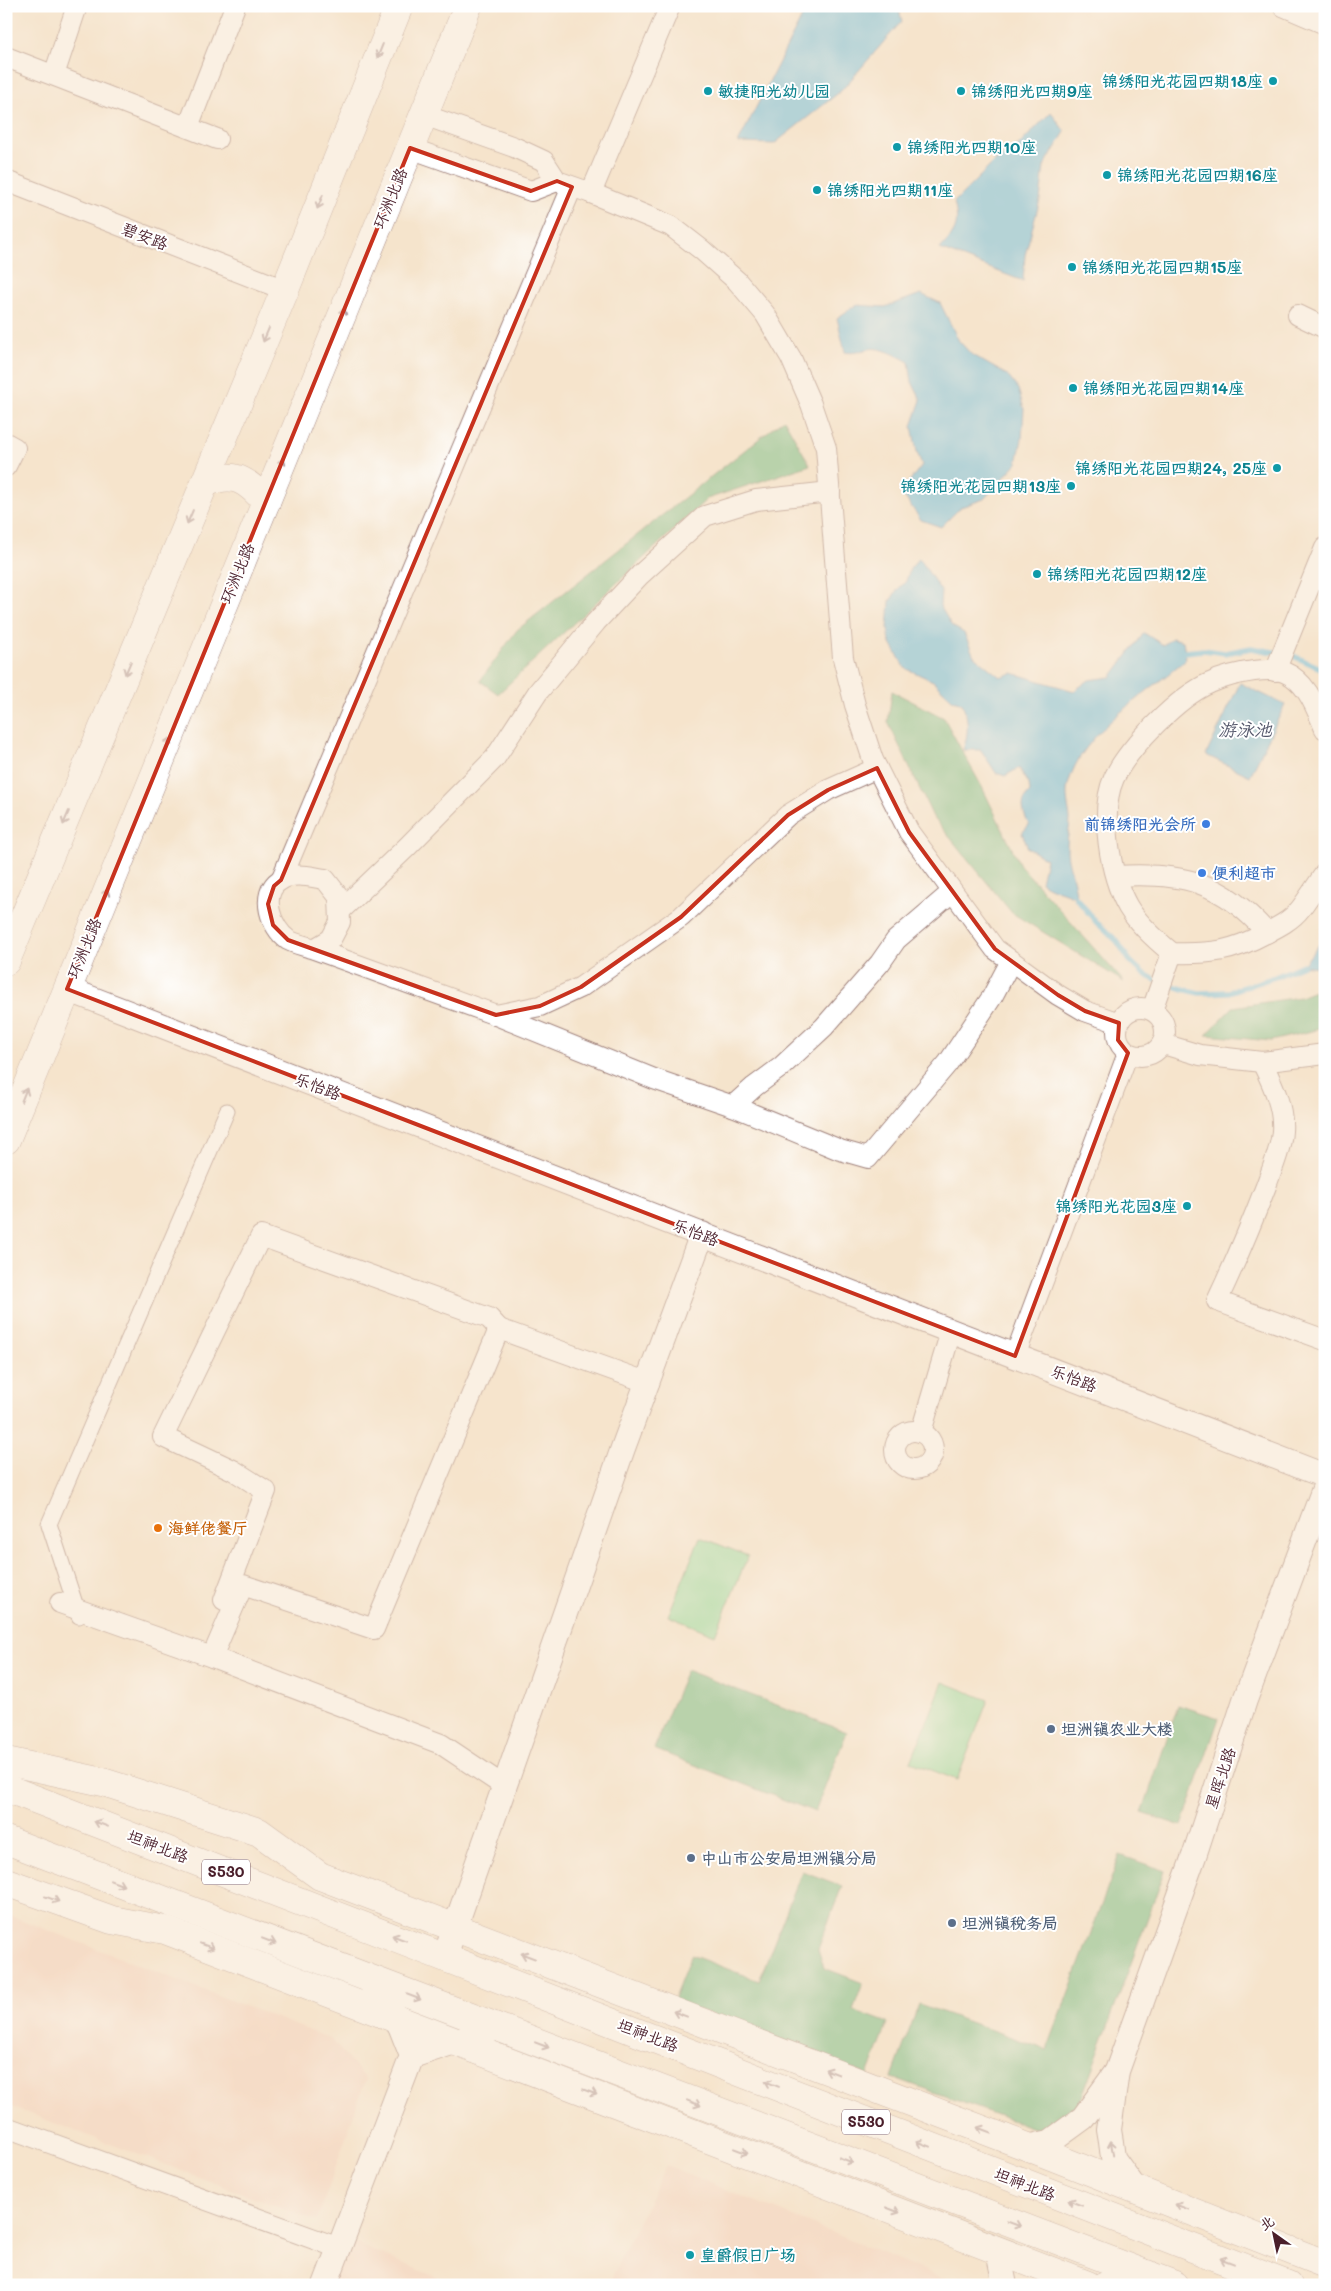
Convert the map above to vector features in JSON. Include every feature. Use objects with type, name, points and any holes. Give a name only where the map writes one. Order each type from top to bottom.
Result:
[{"type":"main road","points":[[6,961],[285,290],[399,6]]},
{"type":"main road","name":"环洲北路","points":[[6,1140],[468,6]]},
{"type":"main road","points":[[205,483],[222,476],[241,480],[255,489],[266,502]]},
{"type":"main road","points":[[6,1761],[103,1782],[259,1832],[320,1876],[1028,2147],[1325,2264]]},
{"type":"main road","name":"坦神北路","points":[[6,1788],[445,1956],[971,2163],[1288,2285]]},
{"type":"main road","name":"S530","points":[[6,1840],[1175,2285]]},
{"type":"main road","points":[[6,1882],[112,1920],[166,1930],[456,2040],[1088,2285]]},
{"type":"main road","points":[[971,2163],[1028,2147]]},
{"type":"main road","points":[[1136,2190],[1180,2243]]},
{"type":"main road","points":[[982,2212],[998,2250]]},
{"type":"main road","points":[[1105,2285],[1148,2274]]},
{"type":"street","points":[[54,75],[77,6]]},
{"type":"street","points":[[188,127],[235,6]]},
{"type":"street","points":[[591,193],[670,6]]},
{"type":"street","points":[[1283,6],[1325,24]]},
{"type":"street","points":[[6,57],[217,140]]},
{"type":"street","points":[[424,115],[514,147],[544,161],[564,184],[671,226],[737,281],[765,314],[791,358],[814,412],[826,448],[843,658],[855,706],[877,768],[909,832],[995,949],[1058,995],[1085,1011],[1119,1023]]},
{"type":"street","points":[[410,148],[531,192],[564,184]]},
{"type":"street","name":"碧安路","points":[[6,182],[285,290]]},
{"type":"street","points":[[281,880],[564,184]]},
{"type":"street","points":[[1298,315],[1325,328]]},
{"type":"street","points":[[6,443],[15,448],[6,466]]},
{"type":"street","points":[[341,910],[408,847],[494,758],[538,692],[596,622],[640,575],[704,516],[756,500],[830,492]]},
{"type":"street","points":[[1275,671],[1325,548]]},
{"type":"street","points":[[1325,729],[1311,698],[1299,681],[1283,672],[1263,670],[1240,673],[1209,683],[1173,709],[1133,748],[1114,778],[1107,813],[1108,833],[1116,876],[1124,899],[1136,918],[1172,953],[1216,952],[1237,948],[1267,933],[1286,922],[1300,910],[1325,873]]},
{"type":"street","points":[[496,1015],[540,1006],[582,987],[681,917],[788,815],[828,790],[877,768]]},
{"type":"street","points":[[1116,876],[1144,874],[1196,881],[1229,897],[1248,911],[1267,933]]},
{"type":"street","points":[[314,949],[331,939],[340,922],[339,897],[325,879],[297,875],[281,880],[274,886],[268,904],[273,924],[288,940],[496,1015],[654,1080],[733,1106],[840,1150],[868,1158],[948,1064],[992,997],[1011,961]]},
{"type":"street","points":[[733,1106],[754,1087],[781,1067],[824,1027],[880,964],[896,940],[952,892]]},
{"type":"street","points":[[1152,1010],[1172,953]]},
{"type":"street","name":"乐怡路","points":[[67,989],[1325,1476]]},
{"type":"street","points":[[1145,1008],[1152,1010],[1159,1015],[1166,1029],[1163,1044],[1158,1050],[1144,1057],[1128,1053],[1118,1040],[1119,1023],[1130,1011],[1145,1008]]},
{"type":"street","points":[[1163,1044],[1200,1055],[1262,1062],[1325,1054]]},
{"type":"street","points":[[1015,1356],[1128,1053]]},
{"type":"street","points":[[1262,1062],[1272,1082],[1280,1109],[1282,1131],[1274,1164],[1252,1225],[1217,1302],[1325,1340]]},
{"type":"street","points":[[227,1111],[49,1524],[68,1606],[79,1616],[194,1660],[430,1746],[445,1747]]},
{"type":"street","points":[[445,1956],[623,1448],[649,1383],[702,1234]]},
{"type":"street","points":[[208,1655],[266,1491],[233,1470],[163,1437],[261,1236],[489,1318],[500,1330],[649,1383]]},
{"type":"street","points":[[208,1655],[243,1585],[374,1630],[500,1330]]},
{"type":"street","points":[[921,1432],[951,1331]]},
{"type":"street","name":"星晖北路","points":[[1117,2071],[1194,1856],[1245,1700],[1325,1486]]},
{"type":"street","points":[[68,1606],[208,1655],[445,1747],[504,1786]]},
{"type":"street","points":[[325,2285],[412,2056],[397,2018],[368,1979]]},
{"type":"street","points":[[412,2056],[496,2028]]},
{"type":"street","points":[[1028,2147],[1050,2142],[1083,2118],[1117,2071]]},
{"type":"street","points":[[1117,2071],[1109,2130],[1113,2158],[1136,2190]]},
{"type":"street","points":[[6,2127],[339,2248]]},
{"type":"street","points":[[998,2250],[1005,2285]]},
{"type":"highlighted area","points":[[410,148],[531,191],[557,181],[572,187],[281,880],[274,886],[268,904],[273,925],[288,940],[496,1015],[540,1006],[581,987],[681,917],[788,815],[828,790],[877,768],[909,832],[995,949],[1058,995],[1085,1011],[1119,1023],[1118,1040],[1128,1053],[1015,1356],[67,989]]},
{"type":"shaded area","points":[[6,1914],[331,2039],[366,2079],[317,2221],[6,2105]]},
{"type":"shaded area","points":[[666,2165],[960,2285],[608,2285]]},
{"type":"shaded area","points":[[342,2238],[455,2285],[325,2285]]},
{"type":"green space","points":[[784,419],[810,465],[707,499],[498,694],[480,681],[517,630]]},
{"type":"green space","points":[[892,691],[944,718],[982,787],[1020,865],[1124,982],[1012,913],[933,817],[888,722]]},
{"type":"green space","points":[[1325,987],[1324,1028],[1271,1041],[1206,1035],[1233,1007],[1300,997]]},
{"type":"green space","points":[[700,1537],[748,1556],[715,1635],[668,1616]]},
{"type":"green space","points":[[686,1670],[847,1732],[815,1812],[654,1749]]},
{"type":"green space","points":[[943,1682],[988,1700],[957,1780],[911,1762]]},
{"type":"green space","points":[[1178,1705],[1219,1718],[1182,1826],[1142,1813]]},
{"type":"green space","points":[[1120,1855],[1165,1871],[1066,2140],[892,2077],[919,2004],[1047,2050]]},
{"type":"green space","points":[[802,1871],[842,1886],[818,1949],[824,1968],[863,1983],[853,2010],[888,2023],[868,2075],[673,2000],[691,1955],[759,1981]]},
{"type":"water","points":[[870,6],[898,6],[902,21],[841,91],[774,144],[738,143],[805,11]]},
{"type":"water","points":[[1051,112],[1065,132],[1044,166],[1040,200],[1025,255],[1023,281],[940,249],[950,238],[955,228],[957,217],[954,202],[994,162],[1019,145]]},
{"type":"water","points":[[921,294],[940,303],[959,341],[972,355],[1007,375],[1018,389],[1024,409],[1022,439],[1017,463],[984,499],[961,507],[941,527],[921,520],[901,492],[922,465],[917,452],[912,426],[921,400],[912,382],[909,362],[889,352],[873,348],[845,352],[837,318],[856,305],[885,307]]},
{"type":"water","points":[[919,558],[941,591],[940,606],[952,626],[964,633],[974,656],[1000,677],[1012,673],[1074,691],[1089,680],[1111,677],[1144,633],[1163,645],[1172,638],[1183,641],[1186,659],[1135,700],[1101,731],[1087,747],[1075,766],[1067,789],[1070,819],[1067,852],[1076,898],[1041,882],[1046,859],[1028,848],[1022,833],[1029,825],[1023,804],[1030,792],[1029,784],[1019,768],[1005,776],[996,773],[981,750],[963,750],[967,726],[962,703],[953,700],[933,681],[905,668],[890,642],[888,628],[890,601],[906,581],[910,569]]},
{"type":"water","name":"游泳池","points":[[1240,683],[1285,705],[1250,776],[1206,755]]},
{"type":"water","points":[[1325,937],[1325,968],[1303,965]]},
{"type":"waterway","points":[[1185,652],[1204,650],[1225,653],[1251,648],[1291,655],[1325,670]]},
{"type":"waterway","points":[[1076,898],[1097,923],[1117,941],[1130,961],[1143,973],[1155,980],[1183,989],[1199,993],[1229,992],[1275,977],[1303,965]]},
{"type":"place","name":"锦绣阳光花园四期18座","points":[[1273,81]]},
{"type":"place","name":"敏捷阳光幼儿园","points":[[708,91]]},
{"type":"place","name":"锦绣阳光四期9座","points":[[961,91]]},
{"type":"place","name":"锦绣阳光四期10座","points":[[897,147]]},
{"type":"place","name":"锦绣阳光花园四期16座","points":[[1107,175]]},
{"type":"place","name":"锦绣阳光四期11座","points":[[817,190]]},
{"type":"place","name":"锦绣阳光花园四期15座","points":[[1072,267]]},
{"type":"place","name":"锦绣阳光花园四期14座","points":[[1073,388]]},
{"type":"place","name":"锦绣阳光花园四期24, 25座","points":[[1277,468]]},
{"type":"place","name":"锦绣阳光花园四期13座","points":[[1071,486]]},
{"type":"place","name":"锦绣阳光花园四期12座","points":[[1037,574]]},
{"type":"place","name":"前锦绣阳光会所","points":[[1206,824]]},
{"type":"place","name":"便利超市","points":[[1202,873]]},
{"type":"place","name":"锦绣阳光花园3座","points":[[1187,1206]]},
{"type":"place","name":"海鲜佬餐厅","points":[[158,1528]]},
{"type":"place","name":"坦洲镇农业大楼","points":[[1051,1729]]},
{"type":"place","name":"中山市公安局坦洲镇分局","points":[[691,1858]]},
{"type":"place","name":"坦洲镇税务局","points":[[952,1923]]},
{"type":"place","name":"皇爵假日广场","points":[[690,2255]]}]
